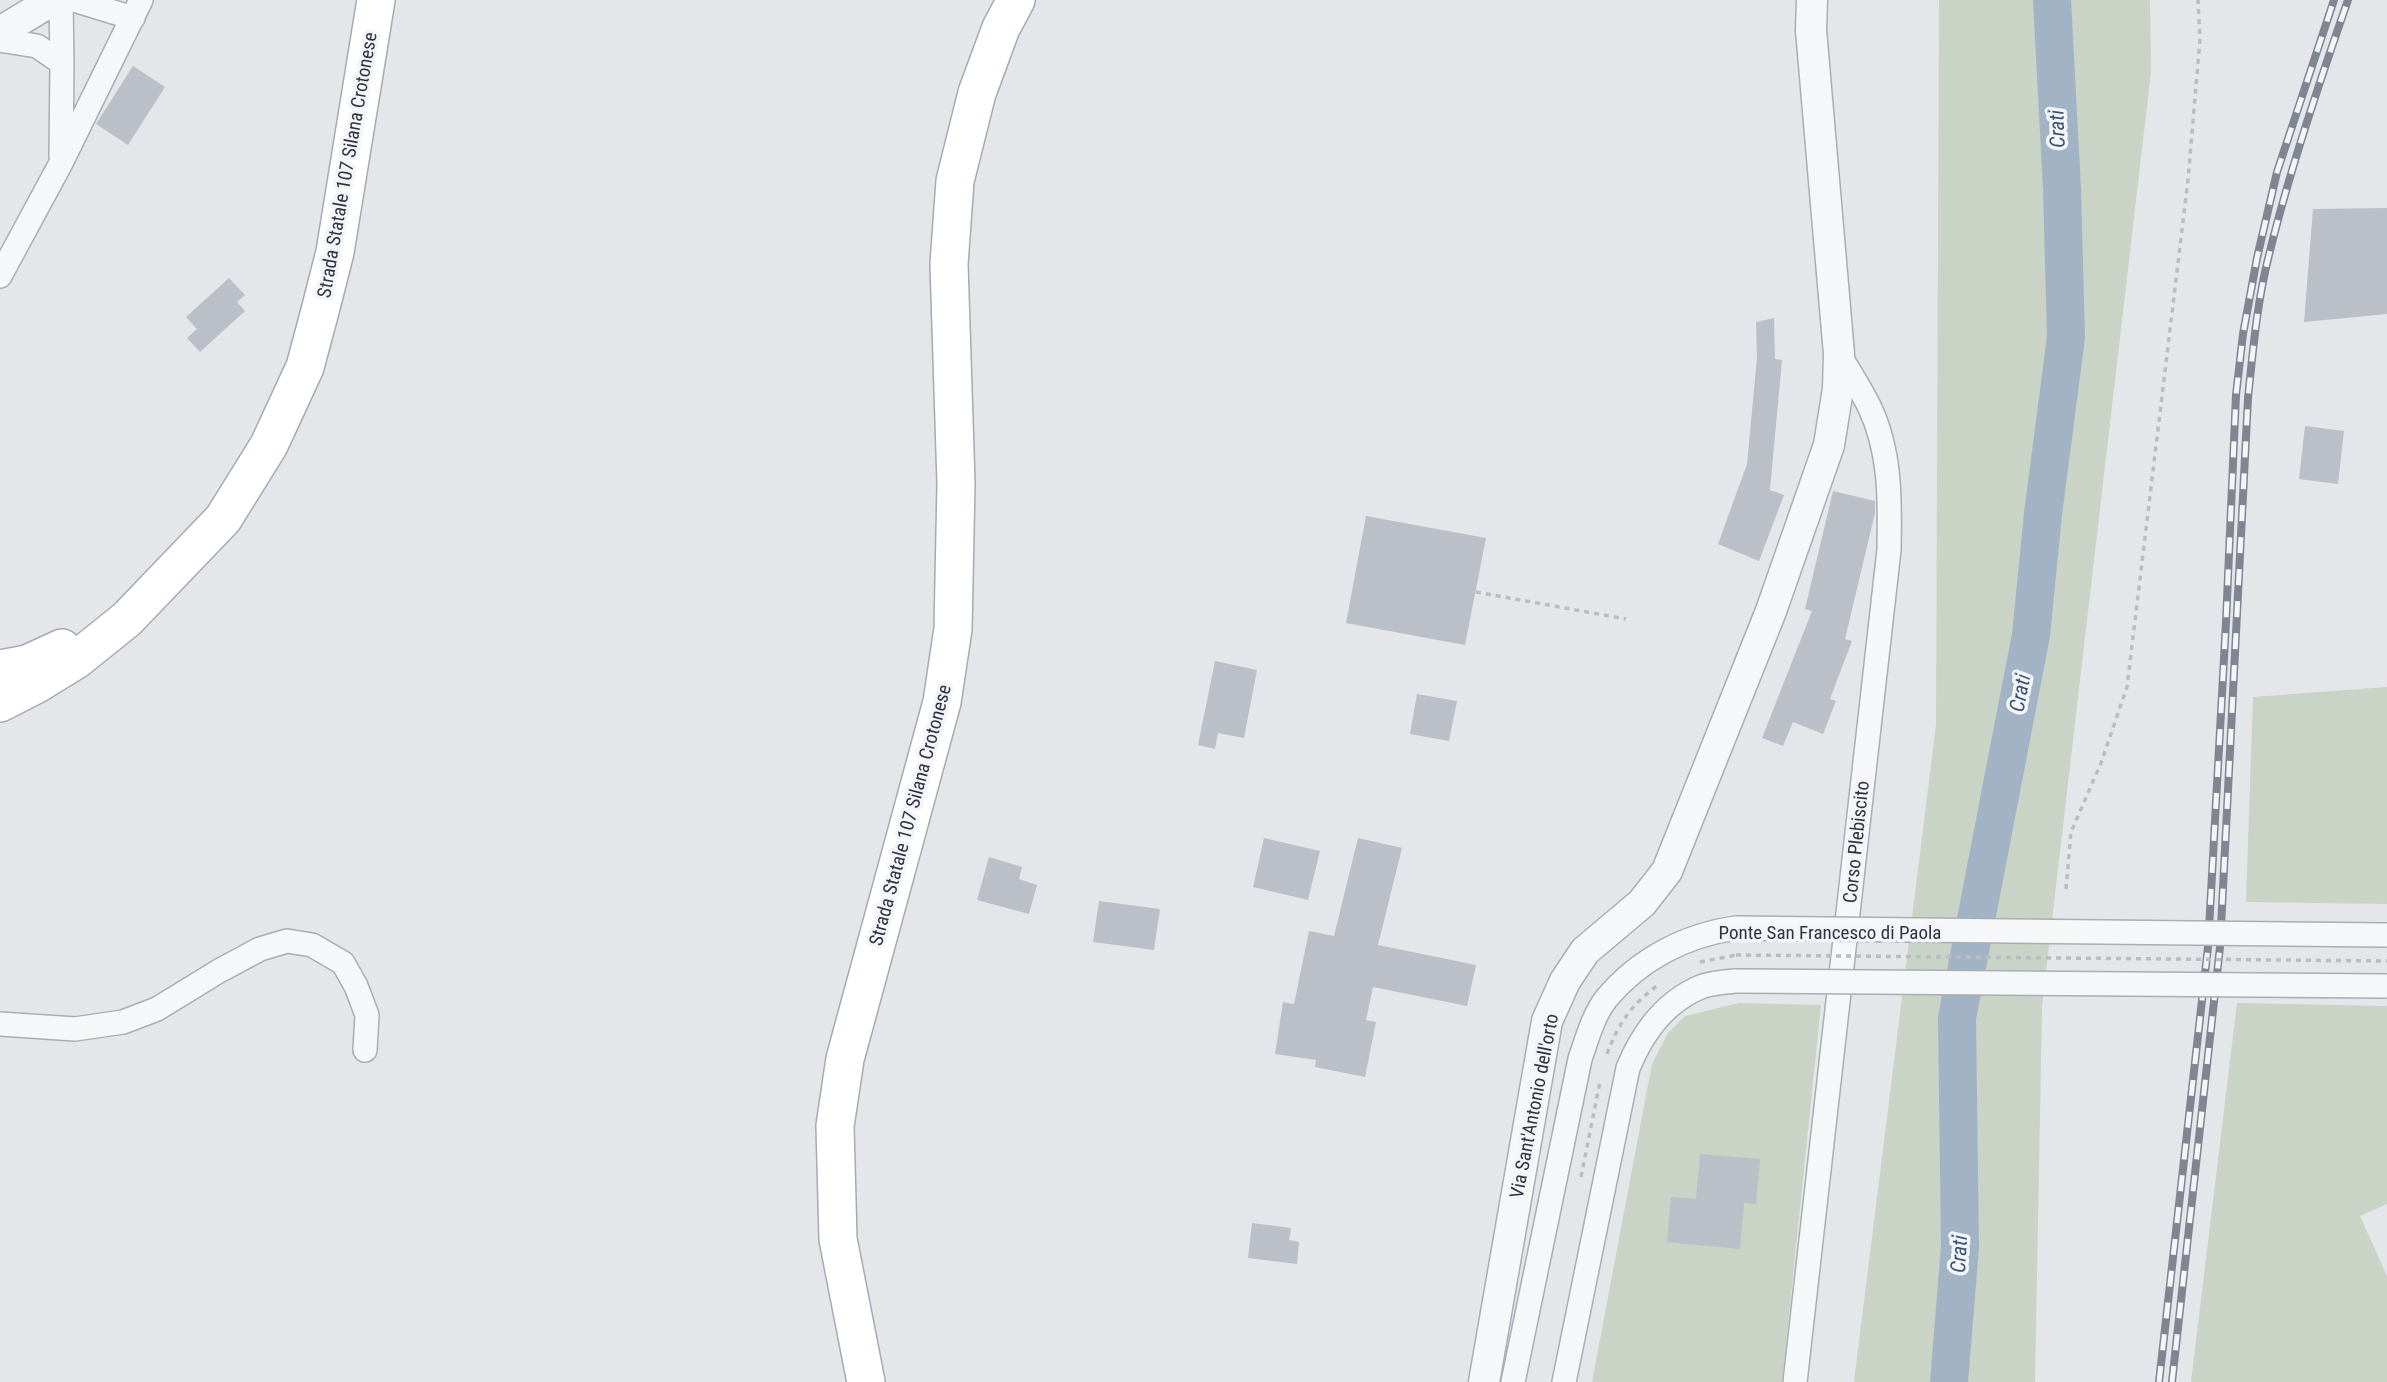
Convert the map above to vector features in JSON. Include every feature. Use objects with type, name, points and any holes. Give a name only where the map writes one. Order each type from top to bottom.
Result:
[{"type":"main road","name":"Strada Statale 107 Silana Crotonese","points":[[0,703],[76,660],[127,619],[223,519],[269,445],[305,367],[335,252],[376,0]]},
{"type":"main road","name":"Strada Statale 107 Silana Crotonese","points":[[866,1382],[838,1239],[835,1126],[845,1059],[942,702],[953,616],[956,483],[949,264],[955,181],[977,93],[1001,28],[1016,0]]},
{"type":"main road","points":[[0,669],[27,664],[127,619]]},
{"type":"street","points":[[0,32],[53,0]]},
{"type":"street","points":[[61,0],[61,163]]},
{"type":"street","points":[[0,276],[61,163],[137,9],[74,0]]},
{"type":"street","name":"Via Sant'Antonio dell'orto","points":[[1484,1382],[1547,1021],[1564,981],[1586,950],[1642,902],[1667,871],[1771,611],[1829,445],[1838,390],[1839,354],[1811,30],[1812,0]]},
{"type":"street","points":[[1811,30],[1827,0]]},
{"type":"street","points":[[0,40],[37,46],[62,63]]},
{"type":"street","name":"Corso Plebiscito","points":[[1795,1382],[1889,550],[1891,498],[1883,446],[1870,408],[1839,354]]},
{"type":"street","name":"Ponte San Francesco di Paola","points":[[1513,1382],[1580,1059],[1592,1025],[1605,1000],[1628,977],[1679,943],[1711,932],[1736,928],[2387,935]]},
{"type":"street","points":[[0,1024],[75,1029],[123,1022],[157,1009],[260,949],[287,941],[312,945],[343,963],[356,986],[367,1015],[365,1050]]},
{"type":"street","points":[[1564,1382],[1628,1068],[1639,1042],[1658,1017],[1679,999],[1704,986],[1735,981],[2387,986]]},
{"type":"path","points":[[2066,889],[2071,831],[2101,763],[2127,687],[2188,180],[2200,39],[2198,0]]},
{"type":"path","points":[[1476,592],[1626,619]]},
{"type":"path","name":"Ponte San Francesco di Paola","points":[[1736,955],[2387,961]]},
{"type":"shaded area","points":[[1939,0],[2150,0],[2151,72],[2042,1006],[2035,1382],[1854,1382],[1936,725]]},
{"type":"shaded area","points":[[2387,687],[2387,904],[2246,902],[2253,697]]},
{"type":"shaded area","points":[[1739,1003],[1821,1005],[1782,1382],[1592,1382],[1652,1064],[1668,1033],[1685,1016]]},
{"type":"shaded area","points":[[2237,1003],[2387,1006],[2387,1204],[2360,1216],[2387,1276],[2387,1382],[2191,1382]]},
{"type":"building","points":[[133,66],[165,87],[128,145],[96,124]]},
{"type":"building","points":[[2387,208],[2387,314],[2304,322],[2313,209]]},
{"type":"building","points":[[229,278],[245,295],[237,302],[245,311],[200,352],[187,338],[197,329],[186,317]]},
{"type":"building","points":[[1774,318],[1775,359],[1782,360],[1770,490],[1784,495],[1759,561],[1718,544],[1747,464],[1757,358],[1756,322]]},
{"type":"building","points":[[2305,426],[2344,431],[2338,484],[2299,479]]},
{"type":"building","points":[[1833,491],[1875,501],[1875,513],[1845,639],[1852,641],[1830,699],[1836,701],[1823,734],[1793,722],[1783,746],[1762,738],[1812,611],[1805,609]]},
{"type":"building","points":[[1366,516],[1486,538],[1465,645],[1346,623]]},
{"type":"building","points":[[1215,661],[1257,670],[1244,738],[1218,733],[1215,749],[1198,745]]},
{"type":"building","points":[[1417,694],[1457,701],[1449,741],[1410,734]]},
{"type":"building","points":[[1264,838],[1320,851],[1308,900],[1253,887]]},
{"type":"building","points":[[1358,838],[1402,848],[1378,945],[1476,965],[1467,1006],[1373,987],[1366,1020],[1376,1022],[1365,1077],[1315,1067],[1316,1060],[1275,1054],[1283,1002],[1294,1004],[1309,931],[1334,936]]},
{"type":"building","points":[[989,857],[1022,867],[1019,879],[1037,885],[1029,914],[977,900]]},
{"type":"building","points":[[1099,901],[1160,909],[1154,950],[1093,942]]},
{"type":"building","points":[[1700,1154],[1760,1159],[1756,1204],[1744,1203],[1740,1249],[1667,1242],[1671,1197],[1696,1199]]},
{"type":"building","points":[[1252,1223],[1291,1228],[1289,1240],[1299,1242],[1297,1264],[1248,1258]]},
{"type":"waterway","name":"Crati","points":[[1949,1382],[1960,1247],[1957,1018],[2031,635],[2043,514],[2066,337],[2062,189],[2052,0]]},
{"type":"railway","points":[[2159,1382],[2208,947],[2236,395],[2243,334],[2277,172],[2334,0]]},
{"type":"railway","points":[[2172,1382],[2220,947],[2248,398],[2256,326],[2265,273],[2286,191],[2348,0]]}]
